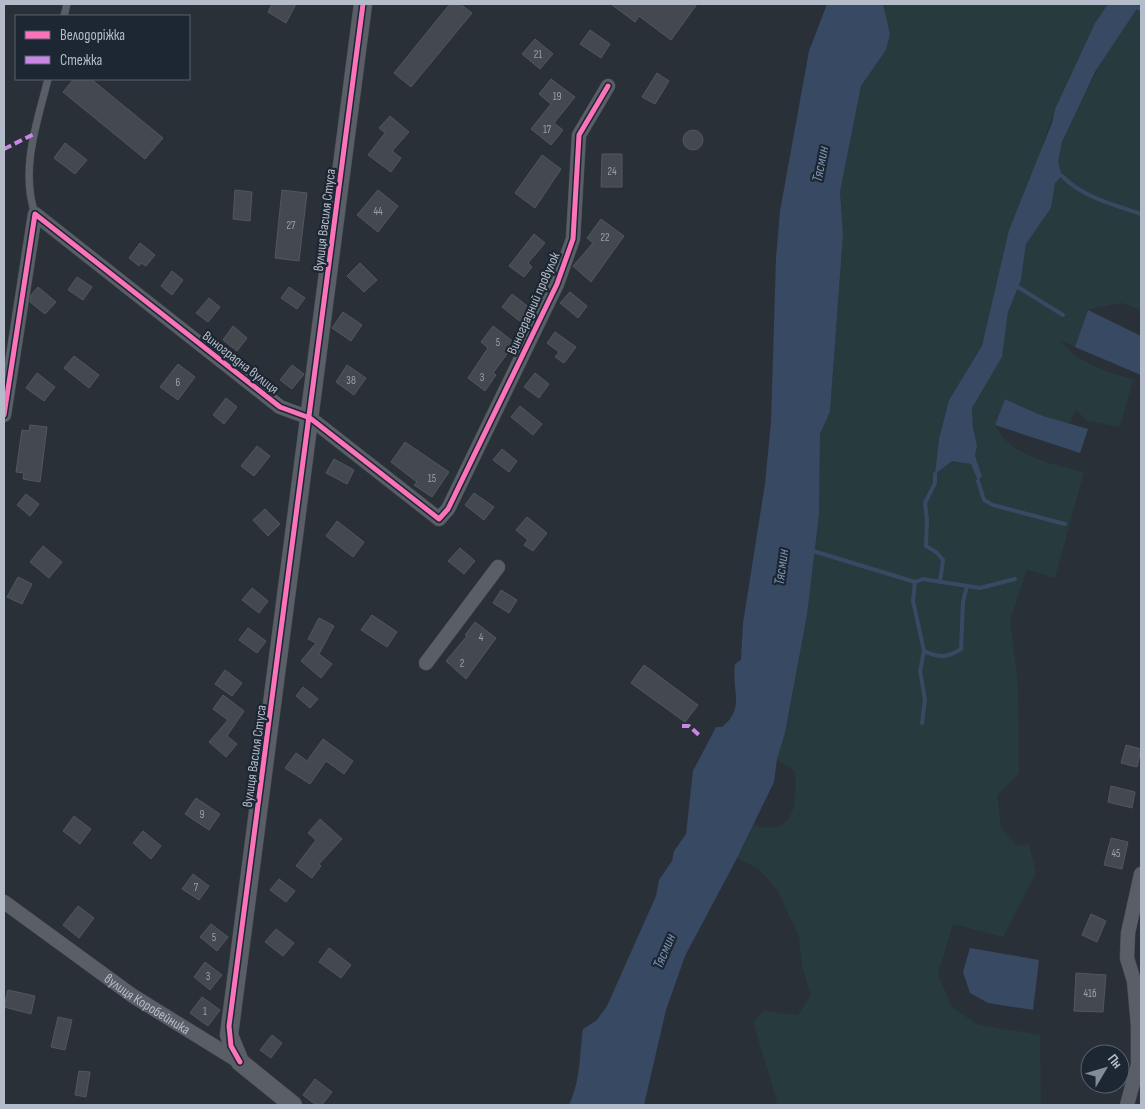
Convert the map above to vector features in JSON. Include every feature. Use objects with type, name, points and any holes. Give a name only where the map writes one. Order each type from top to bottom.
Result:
[{"type":"street","name":"вулиця Василя Стуса","points":[[240,1062],[231,1046],[229,1026],[363,4]]},
{"type":"street","name":"Виноградний провулок","points":[[439,519],[448,509],[557,284],[573,239],[579,135],[608,86]]},
{"type":"street","name":"Виноградна вулиця","points":[[35,214],[280,407],[310,418],[439,519]]},
{"type":"street","points":[[4,415],[35,214]]},
{"type":"street","points":[[426,663],[498,568]]},
{"type":"street","points":[[1127,1105],[1138,1065],[1138,981],[1127,958],[1128,933],[1141,874]]},
{"type":"street","name":"вулиця Коробейника","points":[[4,902],[132,996],[240,1062],[293,1105]]},
{"type":"lane","points":[[35,214],[29,195],[30,148],[48,80]]},
{"type":"green space","points":[[883,4],[1108,4],[1095,23],[1055,109],[1002,266],[982,347],[949,400],[939,439],[936,473],[951,460],[971,464],[978,481],[982,476],[975,456],[977,446],[973,428],[972,408],[1002,357],[1008,312],[1021,280],[1026,244],[1051,208],[1055,183],[1062,176],[1058,165],[1061,147],[1079,104],[1106,55],[1141,4],[1141,310],[1121,303],[1088,310],[1075,347],[1059,339],[1076,357],[1103,370],[1133,380],[1120,427],[1087,421],[1076,410],[1070,424],[1043,416],[1006,399],[995,425],[1011,445],[1022,452],[1046,462],[1084,472],[1055,578],[1027,570],[1010,620],[1018,684],[1019,773],[997,795],[1001,827],[1017,846],[1029,844],[1036,873],[1003,937],[953,924],[938,974],[952,1007],[977,1024],[1040,1035],[1041,1105],[776,1105],[777,1101],[753,1022],[764,1011],[798,1015],[811,995],[802,966],[799,937],[778,891],[759,869],[737,858],[753,825],[778,826],[791,815],[794,806],[795,772],[777,759],[785,733],[807,615],[819,515],[820,434],[830,412],[843,234],[840,192],[861,86],[886,50],[890,34]]},
{"type":"water","name":"Тясмин","points":[[827,4],[883,4],[890,34],[886,50],[861,86],[840,192],[843,234],[830,412],[820,434],[819,515],[807,615],[785,733],[777,759],[774,782],[737,858],[685,956],[666,1010],[644,1105],[569,1105],[578,1077],[583,1029],[597,1020],[607,1006],[656,896],[659,880],[672,861],[674,851],[686,834],[693,771],[716,727],[722,727],[729,720],[736,706],[735,664],[741,660],[743,623],[765,484],[771,422],[776,258],[780,211],[809,51]]},
{"type":"water","points":[[1108,4],[1140,4],[1095,72],[1062,142],[1058,162],[1062,176],[1055,183],[1051,208],[1026,244],[1021,280],[1008,312],[1002,357],[972,408],[973,428],[977,446],[975,456],[982,476],[978,481],[971,464],[952,461],[935,474],[939,439],[949,400],[982,346],[1009,230],[1052,123],[1055,109],[1095,23]]},
{"type":"water","points":[[1088,310],[1141,336],[1141,375],[1075,347]]},
{"type":"water","points":[[1005,399],[1043,416],[1088,429],[1080,453],[995,425]]},
{"type":"water","points":[[970,948],[1039,960],[1033,1010],[988,1003],[970,993],[963,972]]},
{"type":"building","points":[[272,4],[296,4],[286,23],[268,12]]},
{"type":"building","points":[[450,4],[460,4],[472,13],[411,87],[394,73]]},
{"type":"building","points":[[611,4],[697,4],[671,40],[639,16],[635,22]]},
{"type":"building","points":[[590,30],[610,44],[601,58],[580,44]]},
{"type":"building","points":[[535,39],[553,54],[540,69],[522,54]]},
{"type":"building","points":[[657,73],[669,81],[655,104],[642,97]]},
{"type":"building","points":[[551,79],[575,97],[554,123],[563,130],[551,145],[531,129],[551,104],[539,94]]},
{"type":"building","points":[[73,80],[92,80],[163,138],[145,159],[63,92]]},
{"type":"building","points":[[390,116],[409,132],[392,151],[401,158],[391,172],[368,155],[385,133],[379,128]]},
{"type":"building","points":[[689,130],[697,130],[703,136],[703,144],[697,150],[689,150],[683,144],[683,136]]},
{"type":"building","points":[[65,143],[87,160],[75,174],[54,158]]},
{"type":"building","points":[[602,154],[622,154],[622,187],[601,187]]},
{"type":"building","points":[[542,155],[561,169],[535,208],[515,193]]},
{"type":"building","points":[[235,190],[252,192],[250,221],[233,219]]},
{"type":"building","points":[[282,190],[307,193],[299,261],[275,258]]},
{"type":"building","points":[[378,190],[398,206],[378,232],[357,215]]},
{"type":"building","points":[[601,219],[624,236],[591,282],[573,266],[593,243],[587,238]]},
{"type":"building","points":[[534,234],[545,243],[528,263],[532,267],[524,277],[509,266]]},
{"type":"building","points":[[140,243],[155,255],[146,266],[141,263],[139,266],[129,258]]},
{"type":"building","points":[[360,263],[377,280],[364,292],[347,276]]},
{"type":"building","points":[[172,271],[183,280],[172,295],[161,286]]},
{"type":"building","points":[[77,277],[92,287],[83,300],[68,290]]},
{"type":"building","points":[[38,287],[56,302],[45,314],[30,302],[31,295]]},
{"type":"building","points":[[289,287],[305,298],[297,309],[281,298]]},
{"type":"building","points":[[570,292],[587,306],[578,318],[560,303]]},
{"type":"building","points":[[512,294],[531,309],[521,322],[502,307]]},
{"type":"building","points":[[209,298],[220,307],[208,322],[196,313]]},
{"type":"building","points":[[343,312],[362,325],[351,341],[332,328]]},
{"type":"building","points":[[233,326],[247,338],[237,351],[223,340]]},
{"type":"building","points":[[493,326],[515,343],[493,373],[496,375],[485,391],[468,378],[488,348],[481,342]]},
{"type":"building","points":[[555,332],[576,347],[564,363],[555,357],[559,352],[547,343]]},
{"type":"building","points":[[74,356],[99,375],[89,388],[64,368]]},
{"type":"building","points":[[178,364],[195,377],[178,400],[160,387]]},
{"type":"building","points":[[292,365],[304,374],[292,389],[280,380]]},
{"type":"building","points":[[347,365],[366,378],[354,395],[336,382]]},
{"type":"building","points":[[37,373],[55,387],[44,401],[26,388]]},
{"type":"building","points":[[535,373],[549,384],[539,398],[524,387]]},
{"type":"building","points":[[226,398],[237,407],[224,424],[213,415]]},
{"type":"building","points":[[520,406],[542,424],[533,435],[511,417]]},
{"type":"building","points":[[30,425],[47,427],[40,482],[23,479],[24,473],[16,472],[22,430],[29,431]]},
{"type":"building","points":[[405,442],[449,472],[432,497],[414,485],[417,482],[391,462]]},
{"type":"building","points":[[257,446],[270,456],[254,476],[241,466]]},
{"type":"building","points":[[502,449],[517,461],[509,472],[493,460]]},
{"type":"building","points":[[334,459],[354,470],[347,484],[326,473]]},
{"type":"building","points":[[474,493],[494,507],[484,520],[465,505]]},
{"type":"building","points":[[26,494],[39,504],[30,516],[17,505]]},
{"type":"building","points":[[265,509],[280,524],[268,536],[253,520]]},
{"type":"building","points":[[527,517],[547,533],[533,551],[524,545],[528,540],[516,530]]},
{"type":"building","points":[[337,521],[364,542],[353,557],[326,536]]},
{"type":"building","points":[[43,546],[62,562],[49,578],[30,562]]},
{"type":"building","points":[[460,548],[475,561],[464,574],[448,561]]},
{"type":"building","points":[[18,577],[32,584],[22,604],[7,597]]},
{"type":"building","points":[[252,588],[268,601],[259,613],[242,600]]},
{"type":"building","points":[[501,590],[517,600],[509,613],[493,603]]},
{"type":"building","points":[[372,615],[397,632],[387,647],[361,630]]},
{"type":"building","points":[[319,618],[334,626],[319,654],[332,664],[321,678],[301,661],[316,643],[308,639]]},
{"type":"building","points":[[475,622],[496,638],[466,679],[446,661],[467,636],[465,635]]},
{"type":"building","points":[[248,628],[266,641],[257,653],[239,640]]},
{"type":"building","points":[[644,665],[698,705],[685,722],[631,683]]},
{"type":"building","points":[[225,670],[242,683],[232,696],[215,684]]},
{"type":"building","points":[[303,687],[318,699],[310,708],[296,696]]},
{"type":"building","points":[[223,695],[244,711],[227,736],[237,744],[226,757],[209,742],[228,720],[213,709]]},
{"type":"building","points":[[323,739],[353,761],[344,774],[326,761],[310,784],[285,768],[296,753],[307,761]]},
{"type":"building","points":[[1126,745],[1141,749],[1137,767],[1121,763]]},
{"type":"building","points":[[1111,786],[1135,792],[1132,808],[1108,802]]},
{"type":"building","points":[[196,798],[220,814],[209,830],[185,814]]},
{"type":"building","points":[[74,816],[91,829],[80,844],[63,831]]},
{"type":"building","points":[[320,819],[342,839],[319,864],[321,866],[312,878],[296,866],[316,840],[308,833]]},
{"type":"building","points":[[143,831],[161,846],[151,859],[133,843]]},
{"type":"building","points":[[1111,838],[1128,842],[1122,869],[1104,865]]},
{"type":"building","points":[[193,874],[209,886],[199,900],[182,889]]},
{"type":"building","points":[[279,879],[295,891],[286,902],[270,890]]},
{"type":"building","points":[[78,906],[94,918],[79,938],[63,925]]},
{"type":"building","points":[[1091,914],[1106,921],[1097,942],[1082,935]]},
{"type":"building","points":[[211,924],[228,937],[217,951],[200,937]]},
{"type":"building","points":[[276,929],[294,943],[283,956],[265,942]]},
{"type":"building","points":[[329,948],[351,965],[341,978],[319,962]]},
{"type":"building","points":[[205,962],[222,975],[210,990],[194,977]]},
{"type":"building","points":[[1076,973],[1106,975],[1103,1012],[1074,1011]]},
{"type":"building","points":[[8,990],[35,996],[31,1014],[4,1007]]},
{"type":"building","points":[[202,997],[220,1010],[208,1026],[190,1013]]},
{"type":"building","points":[[58,1017],[72,1020],[65,1050],[51,1047]]},
{"type":"building","points":[[272,1035],[282,1043],[271,1058],[260,1050]]},
{"type":"building","points":[[79,1071],[90,1072],[86,1097],[75,1095]]},
{"type":"building","points":[[315,1079],[332,1092],[322,1105],[316,1105],[303,1095]]},
{"type":"waterway","points":[[1062,176],[1089,195],[1141,214]]},
{"type":"waterway","points":[[1018,287],[1063,315]]},
{"type":"waterway","points":[[935,474],[935,483],[925,503],[927,521],[926,546],[936,552],[943,560],[940,582]]},
{"type":"waterway","points":[[978,481],[984,500],[993,505],[1065,524]]},
{"type":"waterway","points":[[810,550],[915,582],[923,579],[980,588],[1015,579]]},
{"type":"waterway","points":[[915,582],[913,601],[924,651],[939,656],[951,654],[961,649],[963,602],[967,586]]},
{"type":"waterway","points":[[922,723],[925,699],[920,671],[924,651]]},
{"type":"marked path","points":[[4,149],[34,134]]},
{"type":"marked path","points":[[682,726],[689,726],[699,735]]},
{"type":"cycle path","points":[[240,1062],[231,1046],[229,1026],[363,4]]},
{"type":"cycle path","points":[[4,415],[35,214],[280,407],[310,418],[439,519],[448,509],[557,284],[573,239],[579,135],[608,86]]}]
